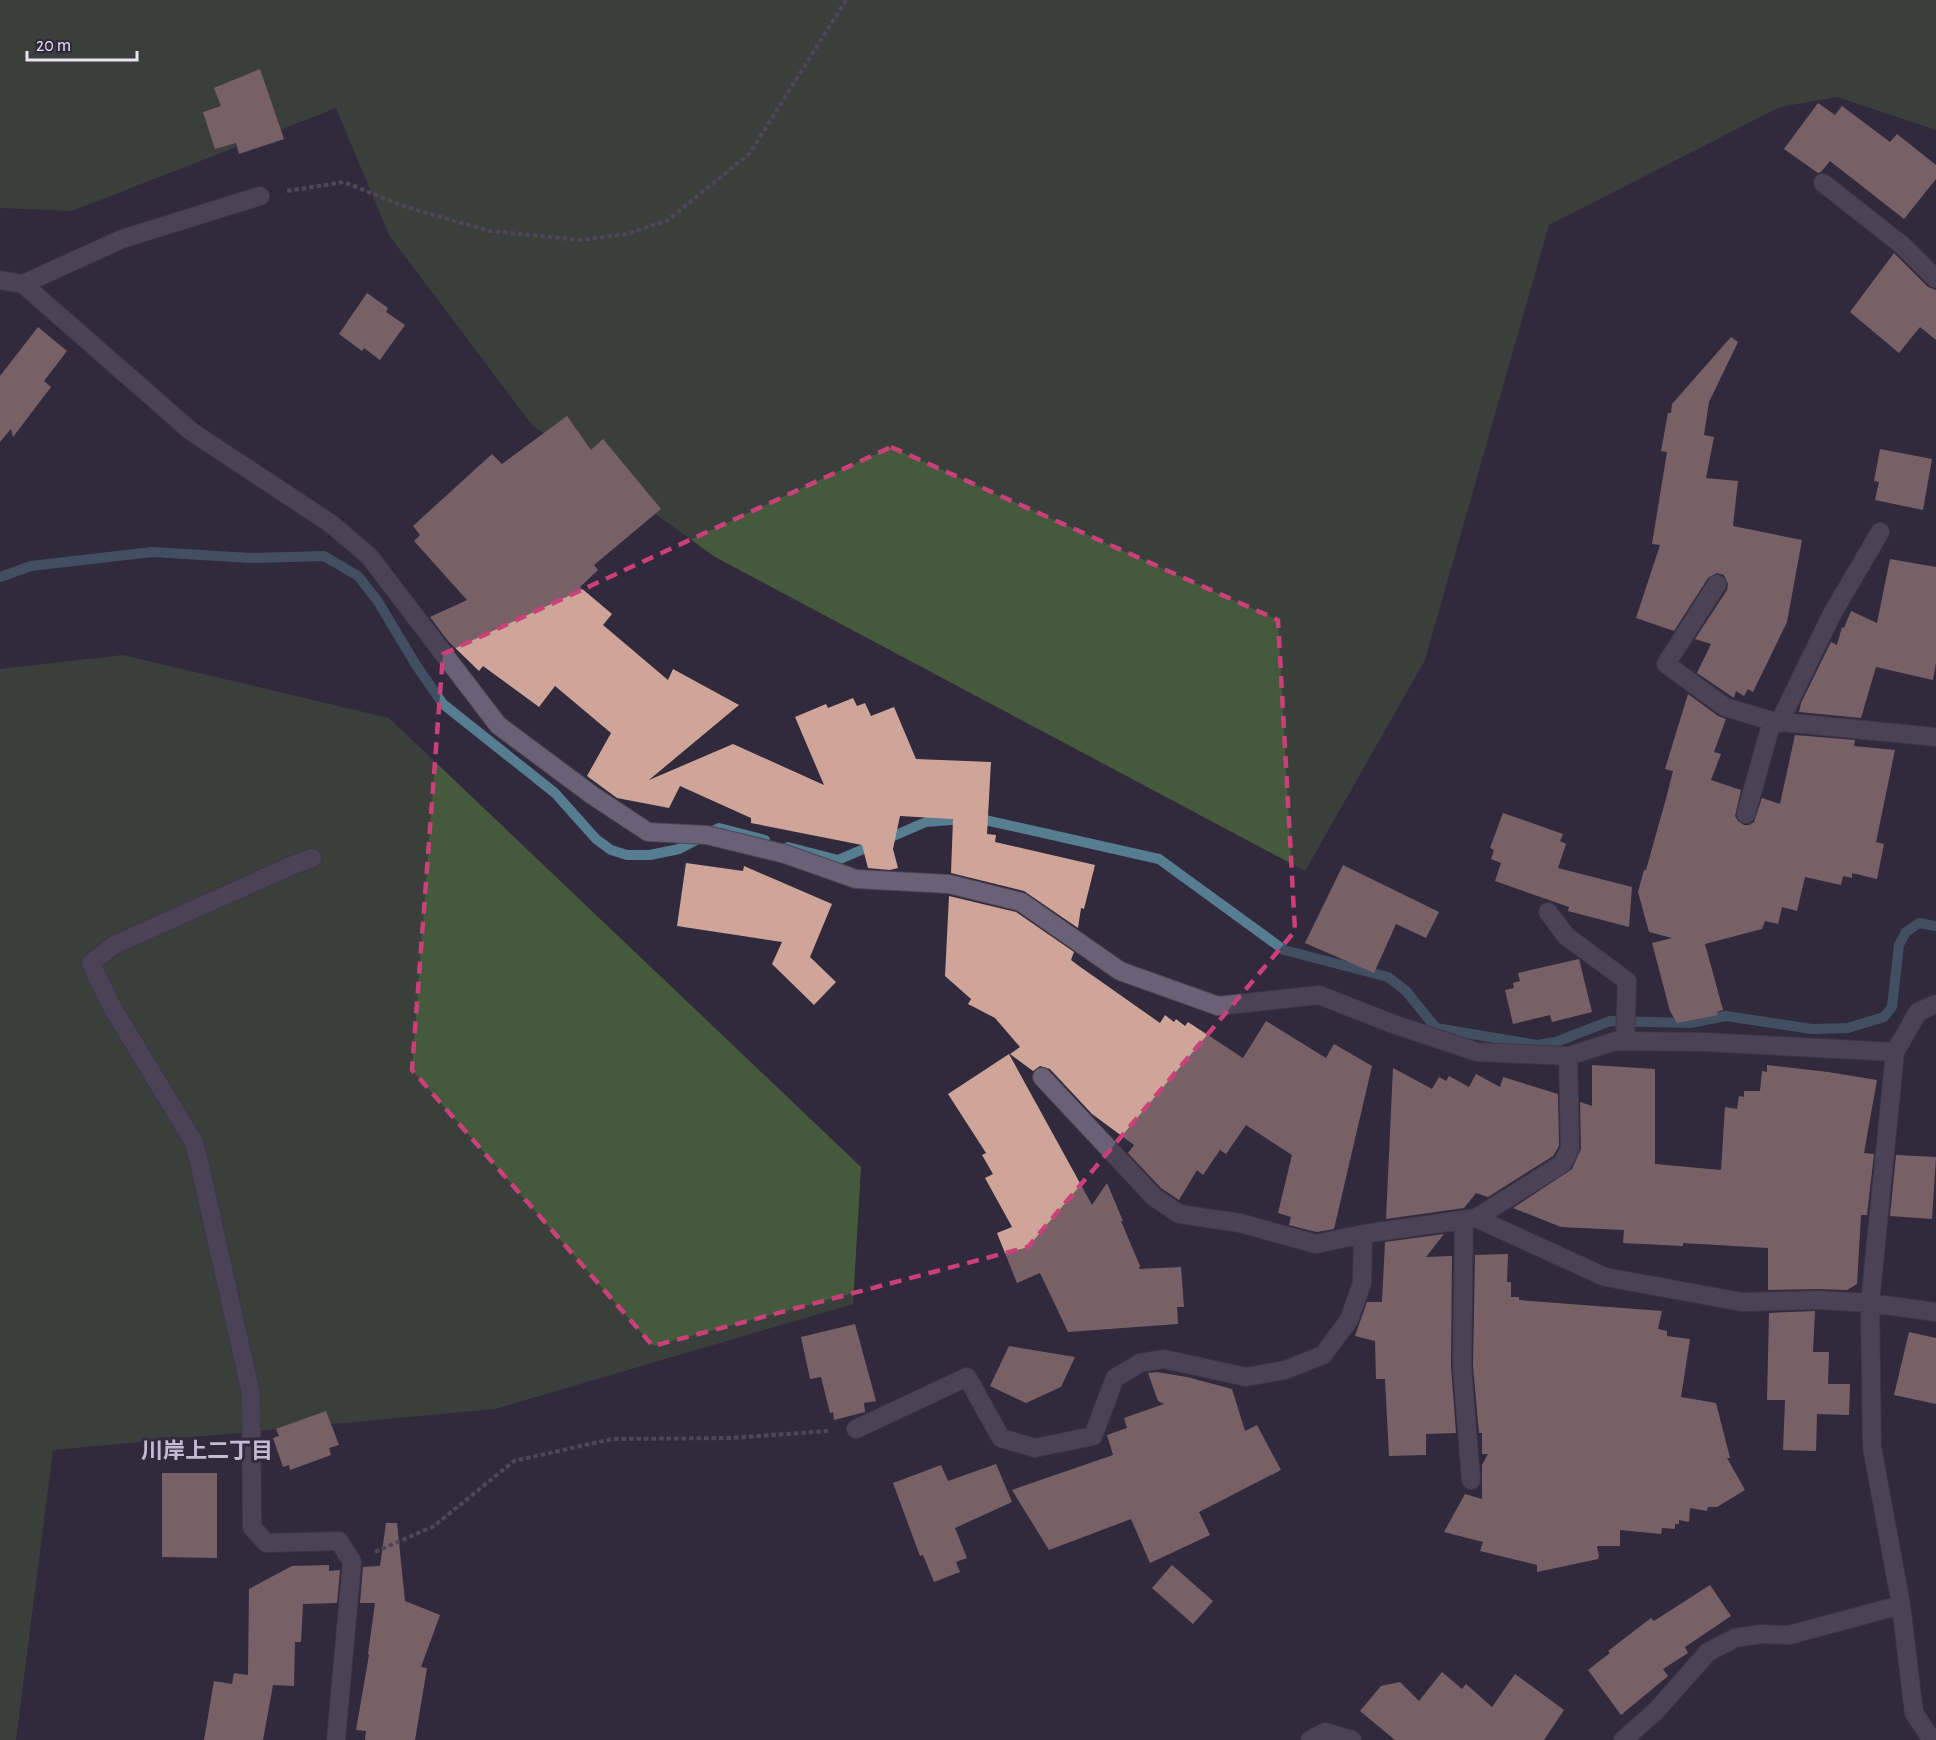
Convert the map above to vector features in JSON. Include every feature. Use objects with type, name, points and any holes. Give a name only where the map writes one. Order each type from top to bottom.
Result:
[{"type":"street","points":[[1823,183],[1902,245],[1936,279]]},
{"type":"street","points":[[23,284],[122,239],[260,196]]},
{"type":"street","points":[[0,280],[23,284],[192,432],[330,523],[369,556],[498,725],[592,795],[648,832],[707,835],[785,854],[856,879],[949,884],[1022,902],[1120,971],[1218,1006],[1319,995],[1393,1024],[1477,1052],[1568,1056],[1616,1041],[1704,1042],[1895,1052]]},
{"type":"street","points":[[1746,814],[1776,722],[1832,614],[1880,532]]},
{"type":"street","points":[[1717,584],[1666,664],[1725,707],[1776,722],[1936,737]]},
{"type":"street","points":[[312,858],[293,864],[114,945],[91,963],[112,1007],[195,1144],[251,1394],[252,1527],[266,1543],[339,1541],[352,1562],[336,1740]]},
{"type":"street","points":[[1548,912],[1566,936],[1627,981],[1625,1041]]},
{"type":"street","points":[[1932,1740],[1914,1713],[1900,1605],[1872,1447],[1870,1304],[1895,1052],[1918,1012],[1936,1004]]},
{"type":"street","points":[[1042,1077],[1154,1197],[1179,1214],[1240,1223],[1316,1244],[1363,1234],[1470,1219],[1562,1164],[1570,1149],[1568,1056]]},
{"type":"street","points":[[1470,1219],[1605,1277],[1742,1302],[1818,1300],[1936,1312]]},
{"type":"street","points":[[1470,1219],[1462,1366],[1472,1480]]},
{"type":"street","points":[[856,1429],[967,1377],[1001,1438],[1035,1448],[1094,1436],[1115,1378],[1140,1363],[1164,1359],[1246,1377],[1284,1370],[1323,1355],[1349,1320],[1362,1283],[1363,1234]]},
{"type":"street","points":[[1623,1740],[1656,1711],[1707,1652],[1735,1638],[1761,1634],[1789,1635],[1900,1605]]},
{"type":"street","points":[[1310,1740],[1325,1732],[1352,1740]]},
{"type":"path","points":[[260,196],[344,182],[403,206],[490,231],[580,240],[628,234],[668,220],[750,153],[846,0]]},
{"type":"path","points":[[352,1562],[434,1526],[514,1461],[612,1438],[731,1438],[856,1429]]},
{"type":"highlighted area","points":[[891,447],[1278,620],[1295,931],[1028,1247],[653,1346],[412,1070],[443,654]]},
{"type":"green space","points":[[0,0],[1936,0],[1936,130],[1837,97],[1780,107],[1549,225],[1425,660],[1305,871],[715,557],[532,425],[389,235],[336,108],[72,211],[0,208]]},
{"type":"green space","points":[[123,655],[389,718],[861,1167],[853,1304],[495,1409],[53,1450],[16,1740],[0,1740],[0,669]]},
{"type":"building","points":[[260,69],[284,139],[239,154],[236,143],[215,149],[203,112],[221,106],[214,88]]},
{"type":"building","points":[[1818,103],[1835,115],[1842,106],[1890,142],[1897,134],[1936,165],[1936,179],[1904,219],[1830,161],[1818,173],[1784,149]]},
{"type":"building","points":[[1894,253],[1928,287],[1936,290],[1936,340],[1920,327],[1899,353],[1850,312]]},
{"type":"building","points":[[367,293],[388,308],[386,312],[405,325],[380,360],[364,348],[362,351],[339,334]]},
{"type":"building","points":[[38,327],[67,351],[44,381],[51,387],[13,437],[11,429],[0,442],[0,376]]},
{"type":"building","points":[[1731,337],[1738,342],[1709,402],[1704,435],[1714,437],[1706,478],[1738,481],[1733,526],[1802,540],[1787,622],[1753,692],[1748,689],[1744,696],[1736,691],[1734,698],[1697,673],[1711,644],[1695,639],[1727,590],[1728,584],[1724,575],[1717,573],[1708,578],[1674,631],[1636,618],[1660,545],[1652,544],[1667,452],[1661,451],[1668,413],[1671,413],[1672,404]]},
{"type":"building","points":[[567,416],[591,450],[603,439],[661,509],[594,565],[598,570],[580,587],[612,614],[603,625],[668,680],[673,669],[739,705],[649,780],[733,744],[824,785],[795,717],[826,704],[828,708],[853,698],[857,706],[865,703],[871,716],[894,707],[916,759],[991,762],[987,834],[996,835],[995,842],[1095,865],[1084,909],[1081,908],[1078,928],[1024,891],[951,873],[953,819],[900,816],[893,849],[898,868],[890,870],[868,868],[862,845],[751,823],[751,818],[680,786],[669,808],[617,798],[587,776],[611,733],[555,686],[539,707],[483,666],[479,671],[448,641],[430,617],[467,600],[414,541],[420,535],[413,526],[492,454],[502,464]]},
{"type":"building","points":[[1880,449],[1932,459],[1923,510],[1875,500],[1879,482],[1874,481]]},
{"type":"building","points":[[1890,559],[1936,567],[1936,663],[1933,680],[1876,667],[1861,718],[1799,712],[1801,703],[1831,642],[1837,645],[1842,627],[1844,628],[1851,611],[1877,623]]},
{"type":"building","points":[[1688,694],[1718,716],[1726,719],[1714,752],[1721,754],[1711,780],[1741,790],[1735,816],[1744,825],[1754,822],[1762,798],[1780,804],[1795,735],[1855,740],[1854,746],[1895,750],[1876,842],[1884,844],[1877,879],[1852,873],[1852,878],[1843,876],[1841,885],[1805,877],[1797,911],[1782,907],[1778,924],[1765,921],[1762,929],[1705,944],[1723,1010],[1717,1012],[1718,1015],[1677,1023],[1670,1011],[1652,943],[1672,938],[1649,932],[1638,892],[1667,795],[1673,771],[1665,769]]},
{"type":"building","points":[[1503,813],[1563,834],[1560,841],[1566,844],[1558,868],[1632,887],[1629,927],[1568,911],[1569,907],[1495,881],[1501,863],[1491,859],[1494,850],[1490,848]]},
{"type":"building","points":[[686,863],[743,871],[744,866],[832,904],[810,957],[836,982],[814,1005],[772,964],[782,942],[677,926]]},
{"type":"building","points":[[1343,865],[1439,912],[1426,938],[1396,924],[1374,973],[1305,943]]},
{"type":"building","points":[[949,896],[1016,912],[1074,952],[1071,960],[1160,1023],[1165,1015],[1185,1026],[1188,1022],[1243,1058],[1266,1021],[1326,1058],[1334,1044],[1372,1066],[1334,1229],[1317,1232],[1289,1225],[1291,1217],[1278,1213],[1292,1155],[1246,1125],[1226,1154],[1220,1150],[1203,1175],[1197,1170],[1179,1200],[1161,1188],[1128,1153],[1134,1145],[1092,1114],[1050,1069],[1040,1066],[1033,1071],[1010,1054],[1020,1047],[995,1018],[968,1004],[971,999],[945,976]]},
{"type":"building","points":[[1579,959],[1592,1012],[1552,1022],[1550,1015],[1513,1024],[1505,990],[1514,988],[1513,983],[1520,981],[1518,973]]},
{"type":"building","points":[[1009,1054],[1092,1205],[1107,1183],[1140,1266],[1139,1269],[1181,1267],[1184,1307],[1177,1307],[1178,1324],[1068,1332],[1040,1273],[1017,1283],[997,1233],[1012,1227],[985,1178],[993,1174],[982,1155],[986,1153],[948,1094]]},
{"type":"building","points":[[1592,1065],[1655,1069],[1655,1164],[1721,1170],[1725,1107],[1737,1109],[1739,1096],[1744,1097],[1744,1091],[1760,1091],[1762,1071],[1767,1072],[1767,1065],[1877,1080],[1864,1153],[1874,1154],[1867,1215],[1861,1215],[1857,1284],[1847,1290],[1768,1290],[1768,1248],[1683,1243],[1683,1246],[1623,1243],[1624,1230],[1561,1227],[1513,1208],[1572,1169],[1581,1149],[1580,1102],[1592,1106]]},
{"type":"building","points":[[1393,1068],[1432,1089],[1439,1077],[1446,1081],[1449,1076],[1469,1087],[1476,1074],[1500,1087],[1503,1077],[1558,1094],[1559,1146],[1553,1156],[1488,1197],[1476,1193],[1464,1208],[1386,1219]]},
{"type":"building","points":[[1896,1155],[1936,1157],[1932,1219],[1890,1216]]},
{"type":"building","points":[[1444,1234],[1426,1257],[1452,1256],[1451,1366],[1456,1433],[1426,1434],[1426,1455],[1389,1456],[1385,1379],[1376,1379],[1375,1341],[1355,1336],[1367,1302],[1382,1302],[1385,1242]]},
{"type":"building","points":[[1508,1254],[1507,1282],[1511,1282],[1511,1297],[1519,1297],[1519,1300],[1662,1311],[1658,1329],[1667,1331],[1667,1336],[1690,1339],[1681,1397],[1716,1403],[1730,1458],[1727,1458],[1745,1490],[1717,1507],[1708,1507],[1707,1511],[1690,1508],[1689,1522],[1679,1520],[1679,1524],[1675,1524],[1675,1529],[1662,1528],[1661,1534],[1620,1530],[1620,1546],[1597,1546],[1598,1559],[1537,1572],[1537,1565],[1480,1551],[1483,1542],[1444,1532],[1465,1494],[1482,1499],[1482,1465],[1488,1454],[1482,1454],[1482,1433],[1479,1433],[1473,1366],[1475,1255]]},
{"type":"building","points":[[1815,1311],[1813,1352],[1829,1352],[1828,1384],[1850,1384],[1849,1415],[1817,1414],[1816,1451],[1783,1450],[1785,1400],[1767,1400],[1769,1313]]},
{"type":"building","points":[[855,1324],[876,1401],[864,1403],[865,1412],[834,1420],[833,1412],[830,1413],[821,1377],[810,1379],[801,1337]]},
{"type":"building","points":[[1909,1332],[1936,1338],[1936,1404],[1894,1395]]},
{"type":"building","points":[[1009,1346],[1075,1357],[1061,1387],[1026,1403],[990,1386]]},
{"type":"building","points":[[1157,1372],[1232,1389],[1245,1431],[1257,1425],[1281,1470],[1199,1512],[1210,1535],[1150,1563],[1131,1519],[1049,1550],[1012,1490],[1113,1455],[1107,1435],[1127,1428],[1124,1418],[1164,1404],[1158,1401],[1148,1373]]},
{"type":"building","points":[[326,1411],[339,1445],[329,1448],[331,1455],[290,1470],[289,1465],[283,1467],[273,1438],[279,1436],[276,1429]]},
{"type":"building","points":[[996,1464],[1012,1502],[955,1528],[967,1558],[956,1562],[960,1572],[934,1582],[923,1555],[920,1556],[893,1483],[941,1465],[948,1481]]},
{"type":"building","points":[[162,1473],[217,1473],[217,1558],[162,1557]]},
{"type":"building","points":[[386,1523],[397,1523],[405,1601],[440,1615],[421,1667],[427,1668],[415,1740],[365,1740],[366,1731],[356,1730],[375,1603],[360,1603],[363,1567],[380,1566]]},
{"type":"building","points":[[329,1565],[329,1571],[340,1570],[337,1603],[303,1604],[301,1642],[295,1642],[294,1686],[273,1685],[263,1740],[204,1740],[214,1681],[232,1684],[234,1673],[248,1675],[249,1589],[292,1566]]},
{"type":"building","points":[[1172,1565],[1213,1601],[1193,1624],[1152,1588]]},
{"type":"building","points":[[1710,1585],[1731,1616],[1685,1647],[1688,1653],[1663,1669],[1668,1676],[1621,1715],[1588,1670],[1610,1653],[1608,1651],[1651,1618],[1654,1621]]},
{"type":"building","points":[[1442,1672],[1462,1689],[1466,1684],[1492,1707],[1515,1674],[1564,1710],[1544,1740],[1395,1740],[1360,1711],[1381,1686],[1400,1682],[1419,1701]]},
{"type":"waterway","points":[[0,577],[31,566],[152,552],[250,558],[324,556],[358,576],[377,600],[416,665],[443,704],[555,793],[596,839],[611,850],[627,855],[650,855],[679,849],[719,828],[765,840]]},
{"type":"waterway","points":[[788,847],[838,860],[926,822],[976,818],[1159,859],[1284,950],[1388,977],[1406,991],[1436,1028],[1537,1045],[1556,1042],[1610,1021],[1690,1023],[1726,1016],[1812,1029],[1848,1028],[1884,1017],[1892,1007],[1899,945],[1906,932],[1919,923],[1936,926]]},
{"type":"district","name":"川岸上二丁目","points":[[207,1451]]}]
